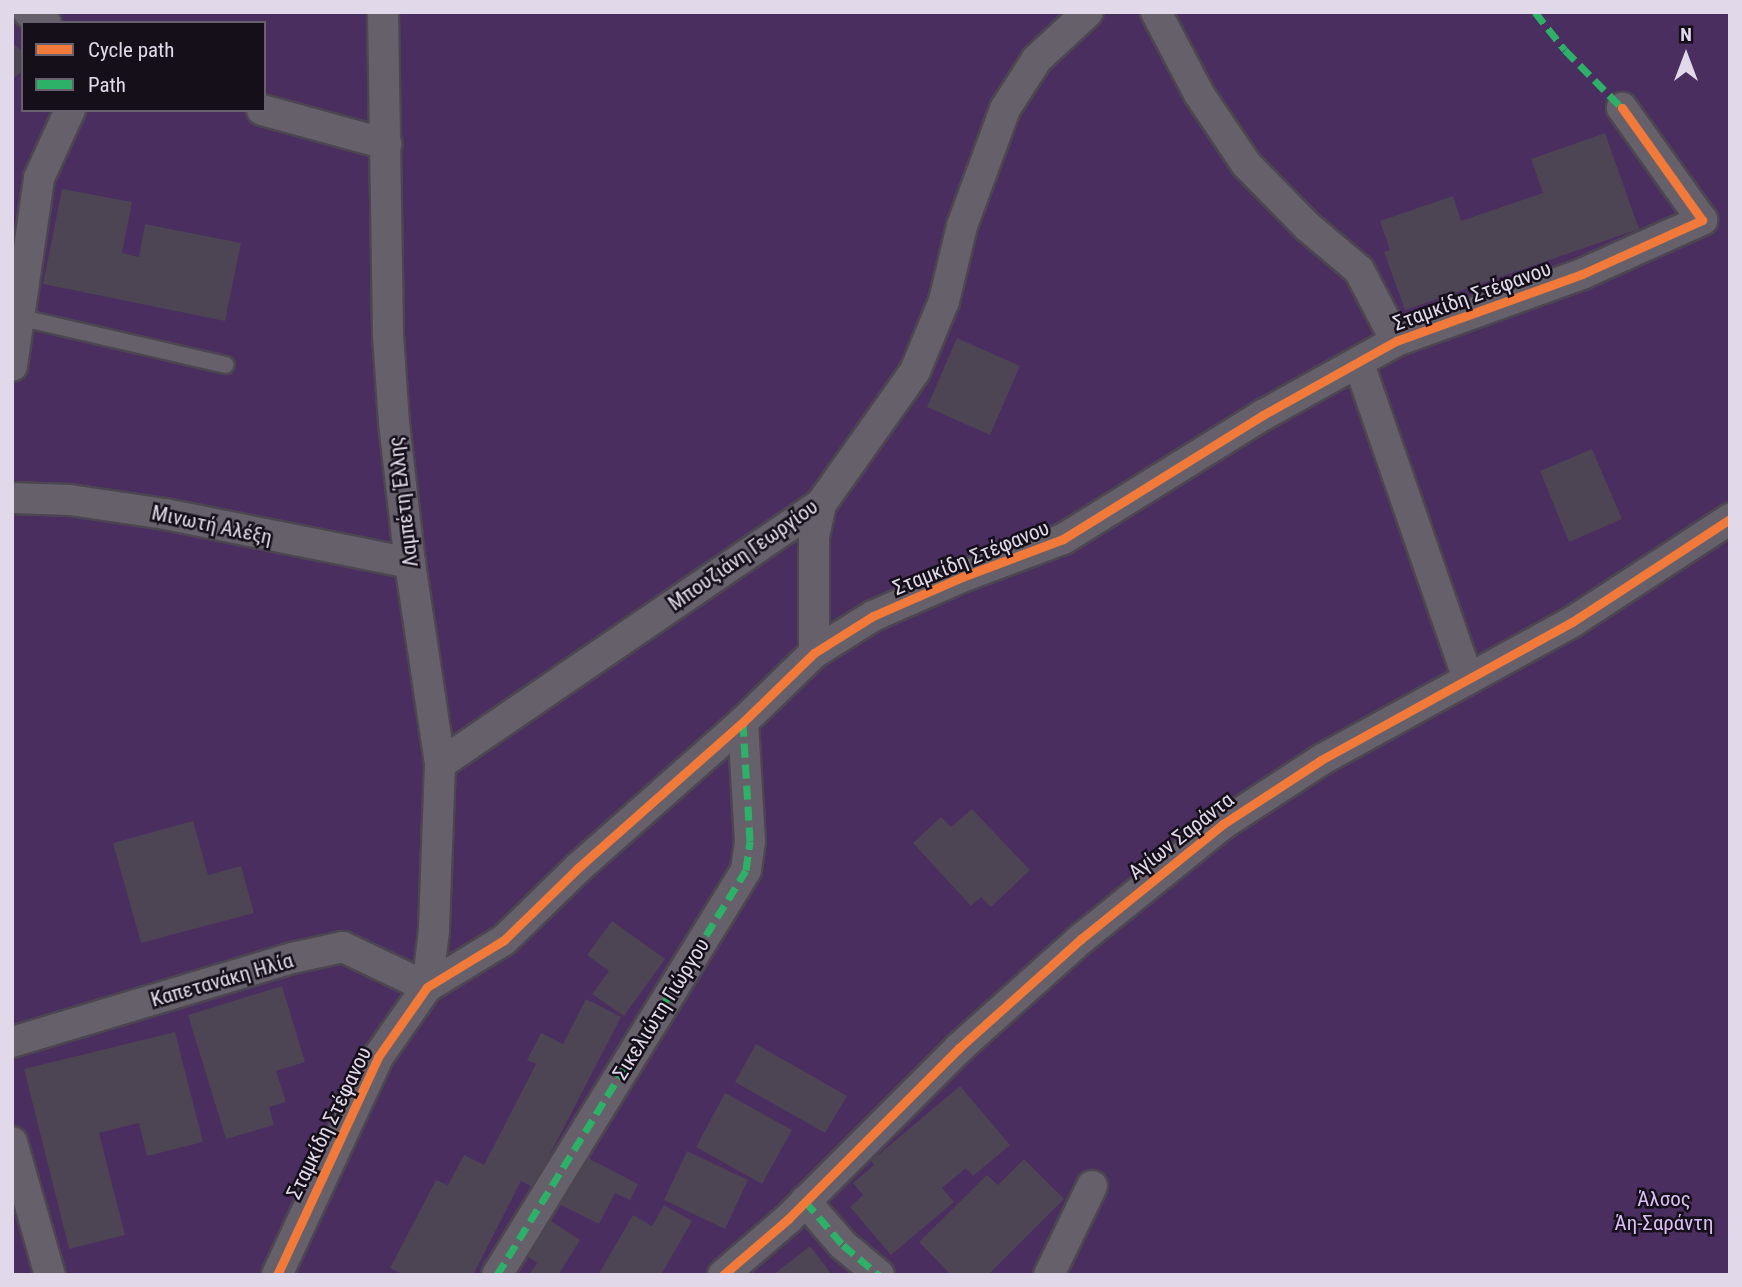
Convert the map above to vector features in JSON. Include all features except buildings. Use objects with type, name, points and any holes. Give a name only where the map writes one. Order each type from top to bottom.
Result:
[{"type":"street","name":"Λαμπέτη Έλλης","points":[[383,12],[388,335],[394,423],[410,563],[440,764],[434,931],[427,987]]},
{"type":"street","name":"Μπουζιάνη Γεωργίου","points":[[440,764],[821,504],[915,371],[944,301],[966,214],[1005,109],[1037,59],[1088,12]]},
{"type":"street","points":[[1156,12],[1199,94],[1246,164],[1308,227],[1360,270],[1396,341]]},
{"type":"street","name":"Σταμκίδη Στέφανου","points":[[277,1275],[379,1057],[427,987],[504,940],[578,868],[743,722],[814,653],[873,616],[962,577],[1063,539],[1263,415],[1359,364],[1396,341],[1582,274],[1702,220],[1622,108]]},
{"type":"street","points":[[266,111],[386,144]]},
{"type":"street","points":[[12,366],[39,178],[69,112]]},
{"type":"street","points":[[1359,364],[1468,678]]},
{"type":"street","name":"Μινωτή Αλέξη","points":[[12,498],[70,500],[165,514],[410,563]]},
{"type":"street","points":[[814,653],[814,537],[821,504]]},
{"type":"street","name":"Αγίων Σαράντα","points":[[723,1275],[805,1201],[977,1032],[1091,931],[1223,824],[1321,760],[1572,622],[1730,519]]},
{"type":"street","name":"Σικελιώτη Γιώργου","points":[[497,1275],[746,870],[750,841],[743,722]]},
{"type":"street","name":"Καπετανάκη Ηλία","points":[[12,1042],[292,958],[343,947],[427,987]]},
{"type":"street","points":[[12,1142],[50,1275]]},
{"type":"street","points":[[1049,1275],[1092,1186]]},
{"type":"street","points":[[805,1201],[844,1245],[879,1275]]},
{"type":"lane","points":[[18,317],[226,365]]},
{"type":"green space","name":"Άλσος Άη-Σαράντη","points":[[12,12],[1730,12],[1730,1275],[12,1275]]},
{"type":"marked path","points":[[1535,12],[1565,50],[1622,108]]},
{"type":"marked path","points":[[497,1275],[746,870],[750,841],[743,722]]},
{"type":"marked path","points":[[805,1201],[843,1245],[879,1275]]},
{"type":"cycle path","points":[[277,1275],[378,1057],[427,987],[504,940],[578,868],[743,722],[814,653],[873,616],[962,577],[1063,539],[1263,415],[1396,341],[1582,274],[1702,220],[1622,108]]},
{"type":"cycle path","points":[[723,1275],[788,1219],[959,1048],[1081,939],[1223,824],[1321,760],[1572,622],[1730,519]]}]
